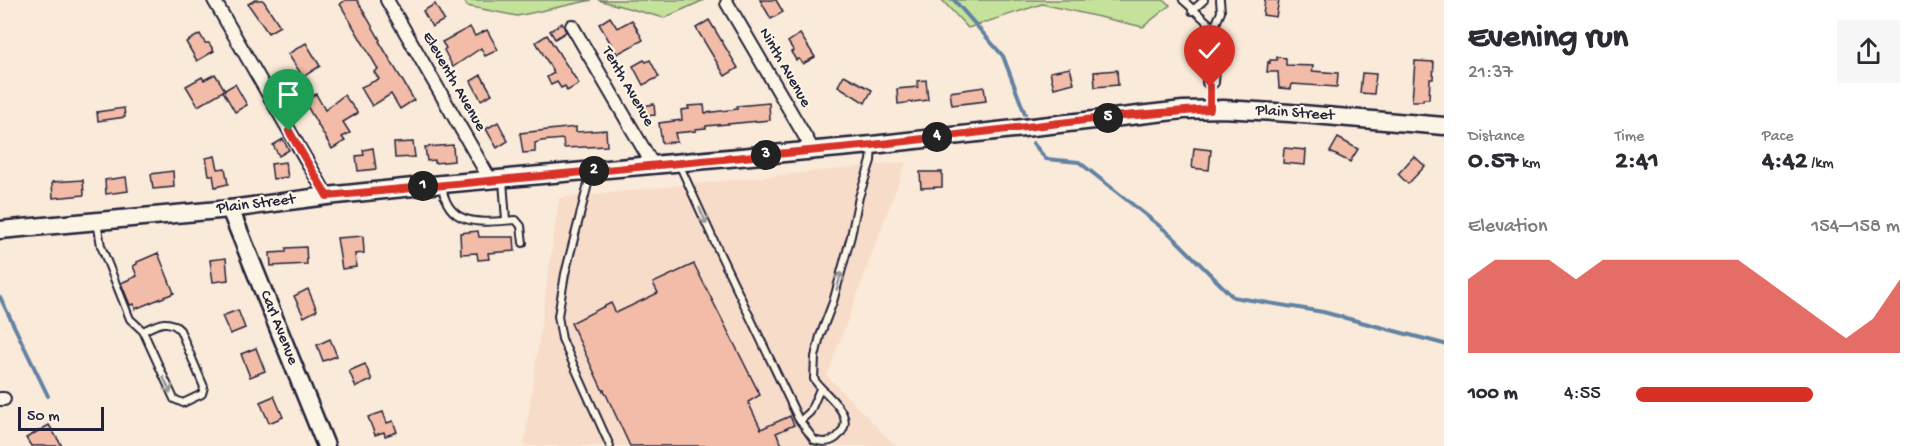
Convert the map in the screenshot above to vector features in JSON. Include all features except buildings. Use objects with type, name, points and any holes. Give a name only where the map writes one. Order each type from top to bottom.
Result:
[{"type":"main road","name":"Plain Street","points":[[0,230],[230,209],[442,184],[497,181],[872,145],[1111,117],[1210,109],[1290,113],[1444,126]]},
{"type":"main road","name":"Carl Avenue","points":[[230,209],[326,446]]},
{"type":"street","points":[[214,0],[327,196]]},
{"type":"street","name":"Eleventh Avenue","points":[[387,0],[497,181]]},
{"type":"street","name":"Ninth Avenue","points":[[727,3],[813,150]]},
{"type":"street","name":"Tenth Avenue","points":[[572,26],[653,165]]},
{"type":"lane","points":[[1182,0],[1218,33],[1215,82],[1210,87],[1210,109]]},
{"type":"lane","points":[[1192,10],[1204,0]]},
{"type":"lane","points":[[1214,28],[1221,12],[1220,0]]},
{"type":"lane","points":[[679,163],[800,421],[809,436],[818,441],[832,440],[841,433],[844,424],[843,415],[833,400],[820,389],[813,375],[820,336],[833,302],[859,197],[871,161],[872,145]]},
{"type":"lane","points":[[591,171],[565,274],[558,316],[561,339],[610,446]]},
{"type":"lane","points":[[497,181],[506,220]]},
{"type":"lane","points":[[442,184],[447,203],[459,216],[472,222],[516,220],[519,223],[523,243]]},
{"type":"lane","points":[[97,220],[101,246],[130,319],[143,331],[174,399],[183,403],[202,394],[204,387],[180,330],[175,324],[163,323],[143,331]]},
{"type":"lane","points":[[800,421],[810,412],[820,389]]},
{"type":"shaded area","points":[[906,162],[827,376],[896,446],[524,446],[559,198]]},
{"type":"green space","points":[[464,0],[592,0],[517,16],[467,6]]},
{"type":"green space","points":[[598,0],[704,0],[664,18]]},
{"type":"green space","points":[[942,0],[1163,0],[1170,5],[1143,27],[1042,4],[968,28]]},
{"type":"waterway","points":[[954,0],[1003,56],[1025,114]]},
{"type":"waterway","points":[[1033,143],[1046,159],[1079,162],[1171,235],[1233,297],[1323,312],[1444,344]]},
{"type":"waterway","points":[[0,297],[48,396]]},
{"type":"route","points":[[289,131],[327,196],[872,145],[1111,117],[1210,109],[1210,87]]}]
